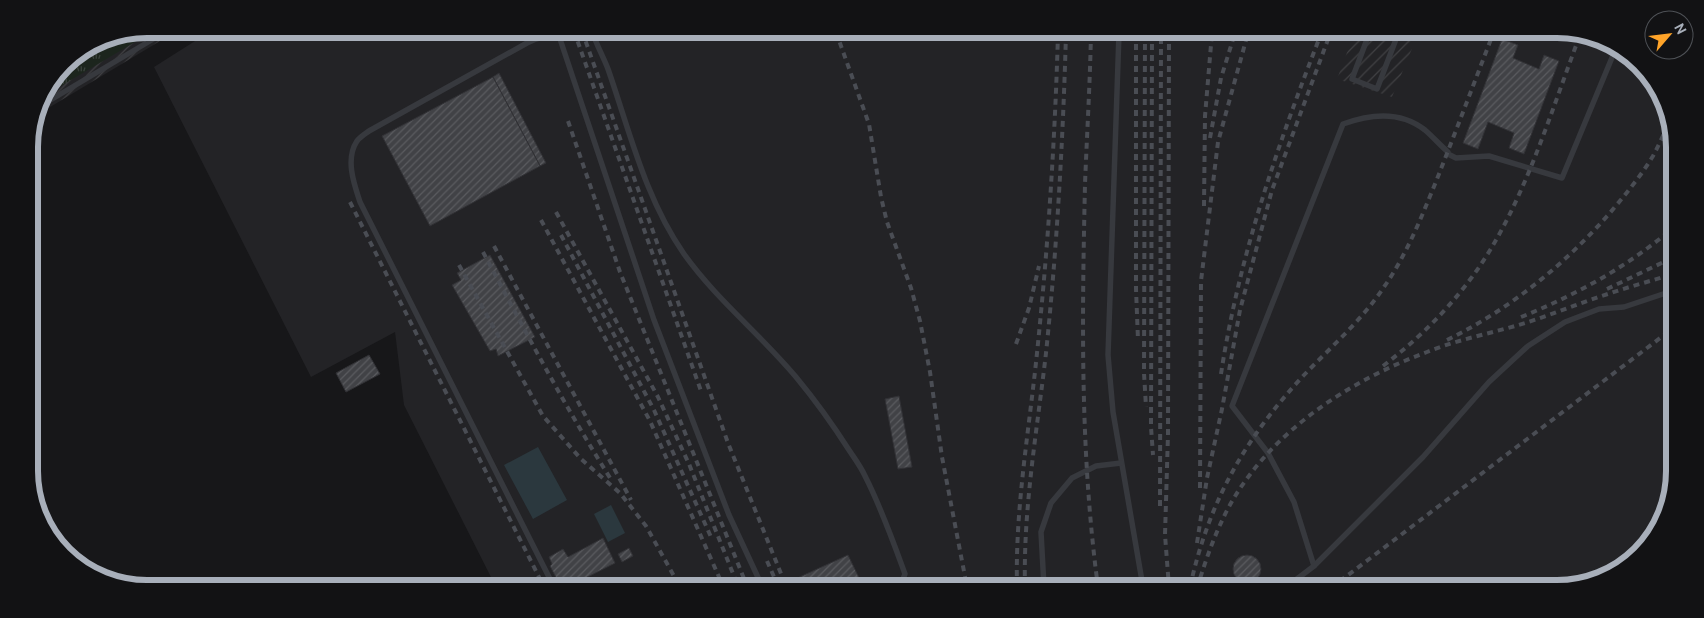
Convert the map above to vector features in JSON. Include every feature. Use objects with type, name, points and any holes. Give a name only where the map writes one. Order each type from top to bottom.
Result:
[{"type":"lane","points":[[47,102],[155,38]]},
{"type":"lane","points":[[539,38],[369,130],[358,140],[352,152],[351,163],[353,182],[360,202],[550,580]]},
{"type":"lane","points":[[559,38],[654,320],[730,515],[759,580]]},
{"type":"lane","points":[[595,38],[608,67],[645,180],[669,229],[684,254],[711,288],[795,376],[836,430],[865,475],[905,574],[902,580]]},
{"type":"lane","points":[[1119,38],[1108,355],[1113,412],[1142,580]]},
{"type":"lane","points":[[1367,38],[1352,79],[1377,89],[1396,38]]},
{"type":"lane","points":[[1314,566],[1294,502],[1268,452],[1232,406],[1343,124],[1359,118],[1379,115],[1406,120],[1424,129],[1448,154],[1456,158],[1490,156],[1562,178],[1614,54]]},
{"type":"lane","points":[[1296,580],[1314,566],[1423,457],[1489,382],[1528,346],[1565,322],[1599,309],[1624,307],[1667,293]]},
{"type":"lane","points":[[1044,580],[1041,532],[1051,503],[1072,478],[1096,466],[1121,463]]},
{"type":"shaded area","points":[[165,38],[44,111],[56,86],[69,69],[92,52],[111,43],[125,40]]},
{"type":"shaded area","points":[[200,38],[1572,38],[1593,43],[1618,56],[1640,74],[1661,111],[1666,132],[1667,472],[1661,507],[1648,532],[1630,554],[1599,572],[1572,580],[492,580],[404,405],[395,332],[311,377],[154,67]]},
{"type":"shaded area","points":[[1352,38],[1416,38],[1392,97],[1337,79]]},
{"type":"shaded area","points":[[538,447],[567,500],[533,519],[504,465]]},
{"type":"shaded area","points":[[611,505],[625,533],[608,542],[594,514]]},
{"type":"green space","points":[[142,38],[53,90],[74,64],[92,52],[111,43]]},
{"type":"building","points":[[1502,39],[1518,45],[1513,58],[1539,69],[1544,55],[1559,61],[1524,154],[1509,148],[1514,133],[1488,122],[1478,149],[1463,143]]},
{"type":"building","points":[[499,73],[546,163],[540,166],[493,77]]},
{"type":"building","points":[[493,77],[540,166],[430,226],[382,136]]},
{"type":"building","points":[[490,255],[535,337],[498,356],[496,349],[490,351],[452,285],[461,280],[457,273]]},
{"type":"building","points":[[369,355],[380,374],[346,392],[336,373]]},
{"type":"building","points":[[899,396],[912,467],[898,469],[885,399]]},
{"type":"building","points":[[603,538],[615,563],[582,580],[557,580],[550,566],[552,564],[549,557],[563,549],[568,557]]},
{"type":"building","points":[[629,548],[633,556],[622,562],[618,554]]},
{"type":"building","points":[[848,555],[860,580],[793,580]]},
{"type":"building","points":[[1242,556],[1252,556],[1260,564],[1260,574],[1255,580],[1239,580],[1234,574],[1234,564]]},
{"type":"railway","points":[[576,38],[701,391]]},
{"type":"railway","points":[[584,38],[728,443],[784,580]]},
{"type":"railway","points":[[838,38],[869,124],[887,222],[911,288],[920,321],[930,372],[942,457],[966,580]]},
{"type":"railway","points":[[1017,580],[1020,499],[1037,353],[1048,233],[1058,38]]},
{"type":"railway","points":[[1025,580],[1028,499],[1050,313],[1061,153],[1066,38]]},
{"type":"railway","points":[[1091,38],[1085,184],[1083,335],[1085,436],[1092,537],[1097,580]]},
{"type":"railway","points":[[1136,38],[1136,289],[1138,340]]},
{"type":"railway","points":[[1145,38],[1144,373],[1146,407]]},
{"type":"railway","points":[[1152,38],[1151,427],[1153,455]]},
{"type":"railway","points":[[1160,506],[1161,38]]},
{"type":"railway","points":[[1168,580],[1165,535],[1168,434],[1169,38]]},
{"type":"railway","points":[[1204,206],[1205,116],[1212,38]]},
{"type":"railway","points":[[1210,138],[1221,78],[1233,38]]},
{"type":"railway","points":[[1200,488],[1201,281],[1218,142],[1247,38]]},
{"type":"railway","points":[[1221,374],[1238,287],[1249,244],[1275,159],[1320,38]]},
{"type":"railway","points":[[1197,543],[1207,478],[1240,310],[1272,190],[1329,38]]},
{"type":"railway","points":[[1192,580],[1208,526],[1219,499],[1247,447],[1284,398],[1366,311],[1400,261],[1414,234],[1431,193],[1491,38]]},
{"type":"railway","points":[[1383,366],[1408,346],[1441,314],[1462,290],[1490,251],[1506,222],[1534,160],[1578,39]]},
{"type":"railway","points":[[568,121],[620,272],[745,580]]},
{"type":"railway","points":[[1447,340],[1492,315],[1514,300],[1554,269],[1573,251],[1609,214],[1638,178],[1653,156],[1666,130]]},
{"type":"railway","points":[[350,202],[540,580]]},
{"type":"railway","points":[[556,212],[658,397],[689,464],[736,580]]},
{"type":"railway","points":[[541,220],[650,421],[720,580]]},
{"type":"railway","points":[[1521,317],[1600,279],[1638,255],[1667,233]]},
{"type":"railway","points":[[561,235],[654,410],[711,537]]},
{"type":"railway","points":[[494,246],[631,500]]},
{"type":"railway","points":[[483,252],[561,396],[612,481]]},
{"type":"railway","points":[[1607,289],[1667,260]]},
{"type":"railway","points":[[459,265],[543,416],[581,459],[620,493],[646,526],[676,580]]},
{"type":"railway","points":[[1016,344],[1029,308],[1039,266]]},
{"type":"railway","points":[[1200,580],[1221,524],[1231,503],[1248,477],[1268,453],[1291,431],[1342,393],[1398,364],[1439,347],[1525,323],[1667,276]]},
{"type":"railway","points":[[1342,580],[1667,333]]},
{"type":"railway","points":[[767,561],[775,580]]}]
